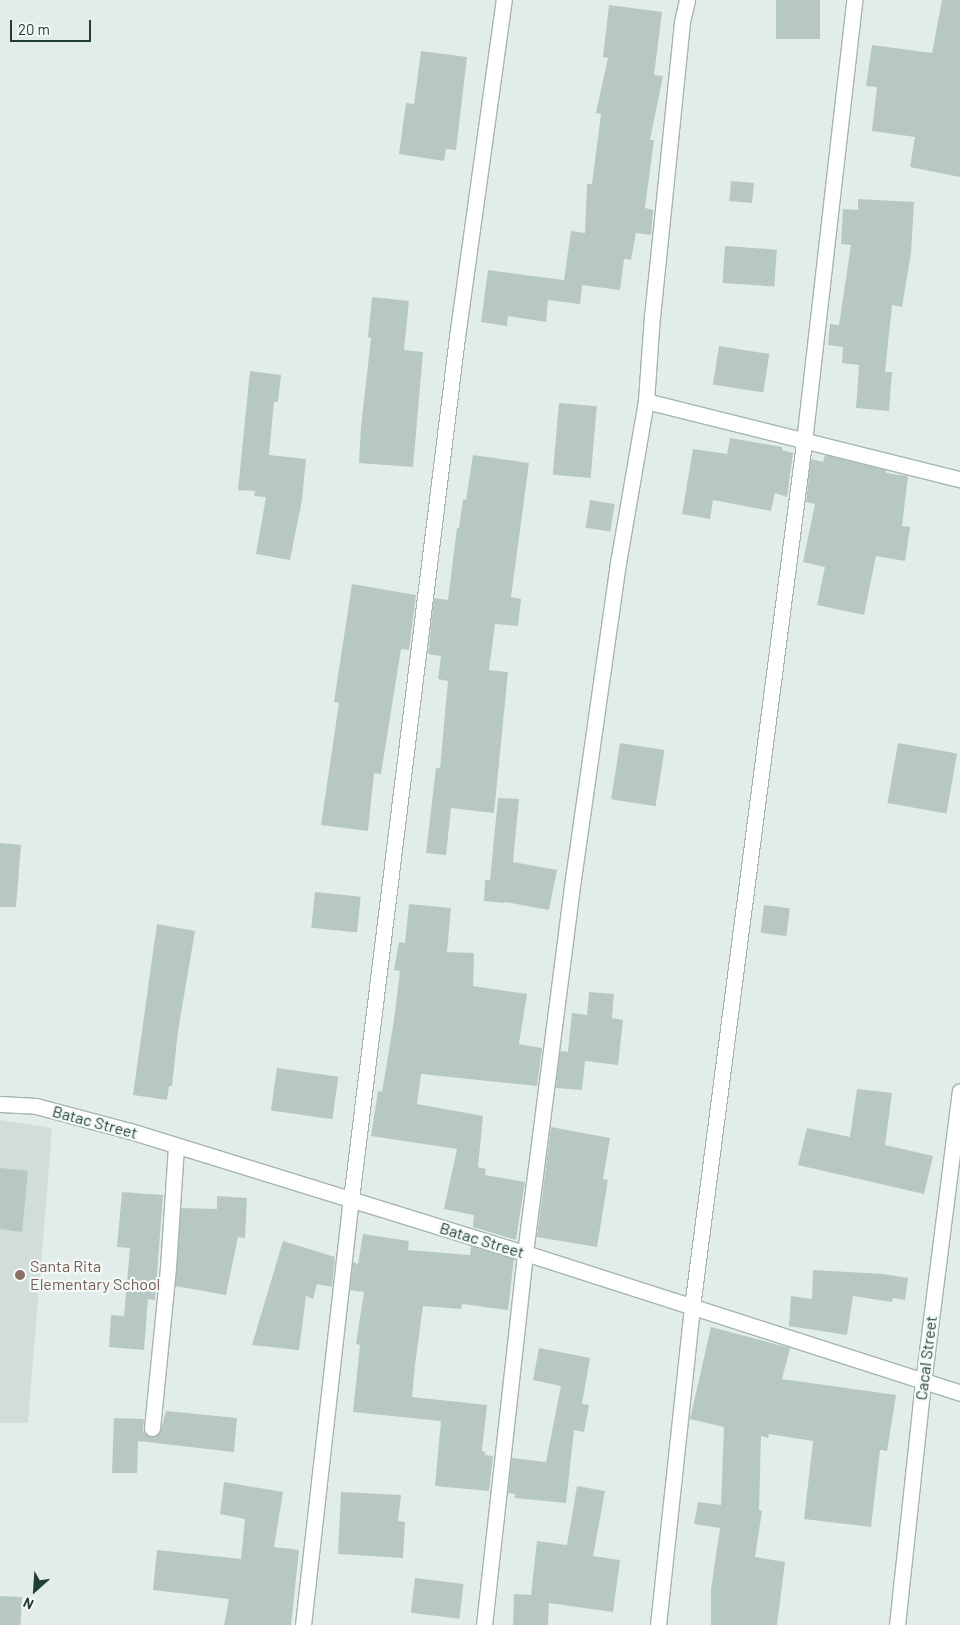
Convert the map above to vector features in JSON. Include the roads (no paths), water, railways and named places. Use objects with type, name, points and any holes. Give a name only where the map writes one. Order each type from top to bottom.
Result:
[{"type":"street","points":[[303,1625],[351,1199],[457,337],[504,0]]},
{"type":"street","points":[[484,1625],[525,1253],[612,603],[646,401],[653,305],[682,22],[688,0]]},
{"type":"street","points":[[658,1625],[692,1307],[804,442],[854,0]]},
{"type":"street","points":[[646,401],[804,442],[960,478]]},
{"type":"street","name":"Cacal Street","points":[[897,1625],[923,1383],[960,1091]]},
{"type":"street","name":"Batac Street","points":[[0,1104],[36,1106],[176,1146],[525,1253],[923,1383],[960,1393]]},
{"type":"street","points":[[152,1428],[168,1267],[176,1146]]},
{"type":"place","name":"Santa Rita Elementary School","points":[[20,1275]]}]
